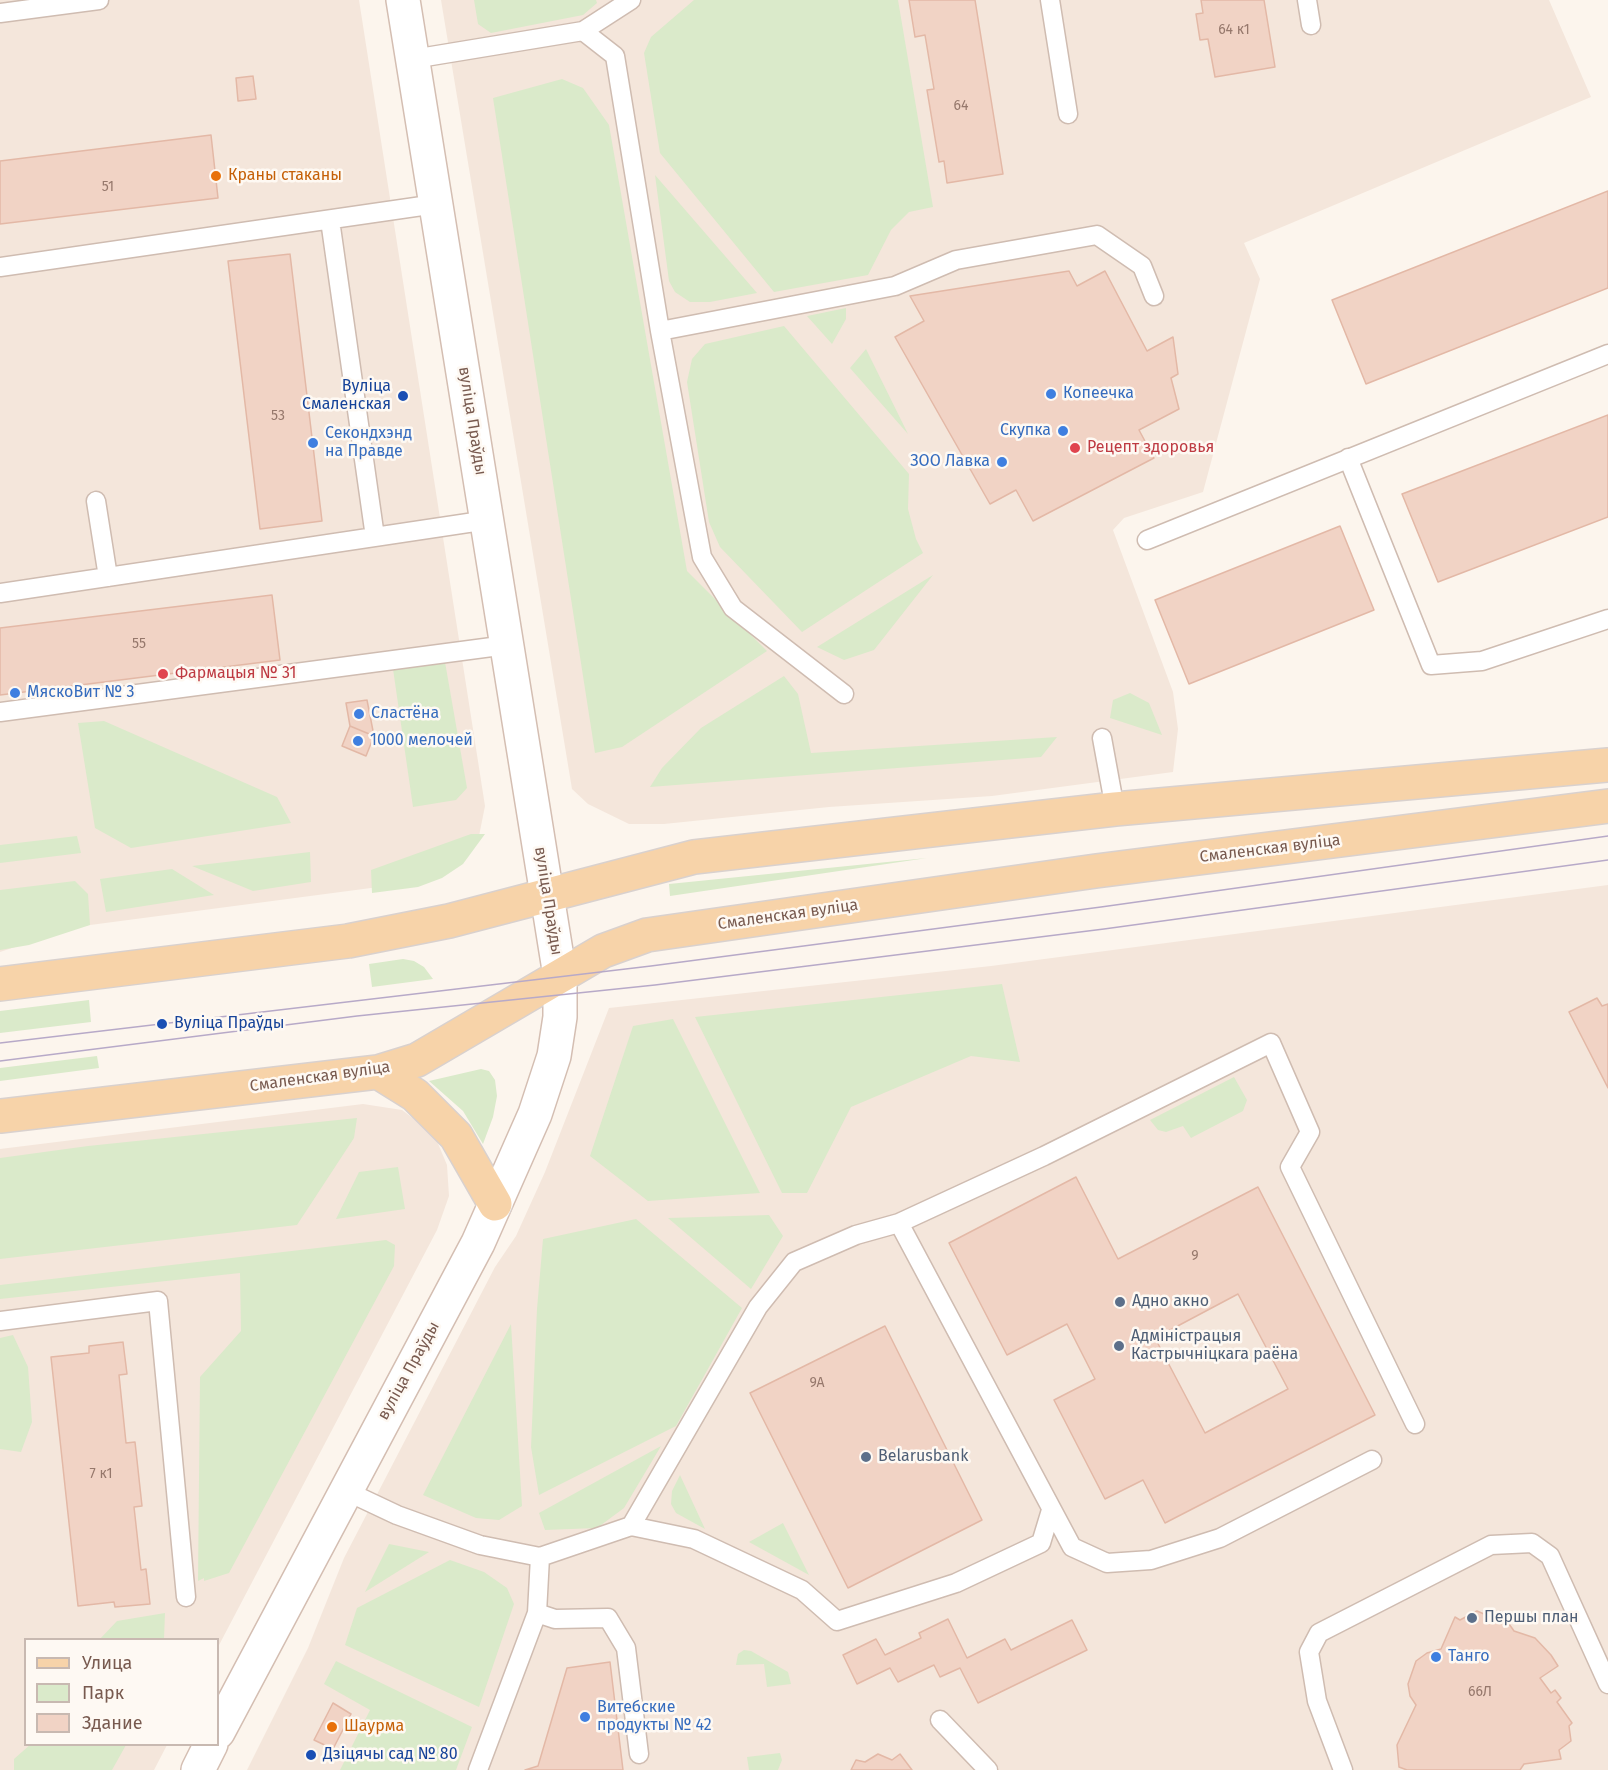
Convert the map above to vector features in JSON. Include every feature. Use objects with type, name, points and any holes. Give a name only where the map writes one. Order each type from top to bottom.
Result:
[{"type":"main road","name":"вуліца Праўды","points":[[219,1730],[344,1490],[469,1261],[535,1114],[551,1065],[560,1017],[560,976],[403,0]]},
{"type":"main road","points":[[0,984],[348,941],[449,921],[694,857],[1115,809],[1608,765]]},
{"type":"main road","name":"Смаленская вуліца","points":[[0,1116],[378,1072],[417,1060],[603,951],[647,935],[1096,871],[1608,806]]},
{"type":"main road","points":[[378,1072],[415,1095],[456,1136],[495,1204]]},
{"type":"main road","points":[[198,1770],[210,1746]]},
{"type":"lane","points":[[0,13],[99,0]]},
{"type":"lane","points":[[413,59],[583,31],[631,0]]},
{"type":"lane","points":[[1050,0],[1068,114]]},
{"type":"lane","points":[[1306,0],[1311,25]]},
{"type":"lane","points":[[583,31],[615,56],[660,331],[702,557],[734,608],[844,694]]},
{"type":"lane","points":[[0,267],[436,204]]},
{"type":"lane","points":[[330,220],[375,537]]},
{"type":"lane","points":[[660,331],[895,286],[956,260],[1097,234],[1142,266],[1154,296]]},
{"type":"lane","points":[[1147,540],[1608,354]]},
{"type":"lane","points":[[1348,458],[1431,665],[1482,661],[1608,619]]},
{"type":"lane","points":[[96,501],[108,577]]},
{"type":"lane","points":[[0,594],[488,520]]},
{"type":"lane","points":[[0,712],[507,645]]},
{"type":"lane","points":[[1102,738],[1115,809]]},
{"type":"lane","points":[[631,1526],[758,1307],[794,1262],[856,1235],[899,1223],[1044,1156],[1271,1043],[1310,1132],[1290,1167],[1415,1424]]},
{"type":"lane","points":[[899,1223],[1050,1510],[1072,1547],[1107,1563],[1151,1560],[1220,1538],[1372,1460]]},
{"type":"lane","points":[[0,1321],[158,1301],[186,1597]]},
{"type":"lane","points":[[344,1490],[397,1515],[480,1545],[540,1557],[631,1526],[694,1539],[802,1590],[837,1621],[956,1583],[1041,1543],[1050,1510]]},
{"type":"lane","points":[[1343,1770],[1317,1701],[1309,1652],[1319,1633],[1491,1545],[1532,1543],[1550,1556],[1608,1684]]},
{"type":"lane","points":[[478,1770],[537,1612],[540,1557]]},
{"type":"lane","points":[[537,1612],[555,1619],[608,1618],[626,1648],[639,1754]]},
{"type":"lane","points":[[940,1720],[988,1770]]},
{"type":"shaded area","points":[[0,0],[359,0],[485,806],[479,836],[424,881],[75,927],[0,952]]},
{"type":"shaded area","points":[[441,0],[1549,0],[1591,97],[1244,243],[1260,279],[1203,492],[1124,518],[1113,530],[1173,692],[1178,729],[1173,772],[992,796],[829,807],[664,824],[629,824],[588,804],[572,789]]},
{"type":"shaded area","points":[[1608,885],[1608,1770],[247,1770],[308,1648],[344,1558],[495,1267],[516,1236],[545,1172],[609,1008],[991,966]]},
{"type":"shaded area","points":[[363,1104],[402,1110],[434,1134],[447,1165],[449,1196],[437,1230],[219,1645],[219,1638],[24,1638],[24,1746],[166,1746],[154,1770],[0,1770],[0,1149]]},
{"type":"green space","points":[[474,0],[596,0],[597,3],[583,15],[491,33],[478,24]]},
{"type":"green space","points":[[694,0],[898,0],[933,207],[909,212],[891,230],[868,275],[774,292],[660,153],[644,53],[651,37]]},
{"type":"green space","points":[[562,79],[583,88],[609,125],[687,571],[767,651],[622,747],[595,753],[493,98]]},
{"type":"green space","points":[[655,175],[757,293],[710,302],[690,302],[675,292],[669,281]]},
{"type":"green space","points":[[846,308],[846,319],[832,344],[807,316]]},
{"type":"green space","points":[[784,326],[909,474],[908,509],[916,539],[923,553],[802,632],[720,547],[709,522],[687,382],[692,359],[705,344]]},
{"type":"green space","points":[[866,349],[908,434],[850,368]]},
{"type":"green space","points":[[933,575],[874,650],[844,660],[817,647]]},
{"type":"green space","points":[[445,662],[467,788],[456,800],[413,807],[393,669]]},
{"type":"green space","points":[[784,676],[798,694],[811,753],[1057,737],[1041,757],[650,787],[662,768],[701,728]]},
{"type":"green space","points":[[1130,693],[1149,703],[1162,735],[1110,718],[1113,700]]},
{"type":"green space","points":[[104,721],[277,797],[291,823],[131,848],[95,828],[78,723]]},
{"type":"green space","points":[[471,834],[485,834],[463,864],[442,878],[418,887],[372,893],[371,870]]},
{"type":"green space","points":[[77,836],[81,853],[0,863],[0,845]]},
{"type":"green space","points":[[310,852],[311,882],[253,891],[192,866]]},
{"type":"green space","points":[[927,858],[670,896],[669,884]]},
{"type":"green space","points":[[172,869],[214,895],[106,912],[100,879]]},
{"type":"green space","points":[[75,881],[88,894],[90,925],[29,945],[0,950],[0,890]]},
{"type":"green space","points":[[403,959],[414,961],[424,967],[433,979],[372,987],[369,964]]},
{"type":"green space","points":[[1002,984],[1020,1062],[971,1056],[851,1107],[807,1193],[782,1193],[695,1017]]},
{"type":"green space","points":[[89,1000],[91,1022],[0,1033],[0,1011]]},
{"type":"green space","points":[[673,1019],[760,1193],[648,1201],[590,1156],[633,1026]]},
{"type":"green space","points":[[97,1056],[99,1068],[0,1081],[0,1068]]},
{"type":"green space","points":[[481,1069],[489,1071],[495,1080],[497,1096],[493,1117],[483,1144],[463,1111],[429,1081]]},
{"type":"green space","points":[[1234,1077],[1247,1100],[1243,1111],[1191,1138],[1183,1126],[1166,1132],[1158,1130],[1150,1120]]},
{"type":"green space","points":[[357,1118],[354,1138],[297,1225],[0,1259],[0,1158],[88,1146]]},
{"type":"green space","points":[[398,1167],[405,1209],[336,1219],[359,1172]]},
{"type":"green space","points":[[769,1215],[783,1236],[751,1289],[668,1218]]},
{"type":"green space","points":[[636,1219],[742,1308],[676,1426],[539,1495],[531,1447],[537,1309],[543,1239]]},
{"type":"green space","points":[[386,1240],[395,1245],[394,1266],[229,1573],[204,1581],[204,1578],[198,1581],[200,1377],[241,1331],[240,1273],[0,1299],[0,1285]]},
{"type":"green space","points":[[511,1324],[522,1506],[499,1520],[476,1518],[423,1495]]},
{"type":"green space","points":[[13,1335],[28,1367],[32,1422],[21,1452],[0,1449],[0,1338]]},
{"type":"green space","points":[[661,1446],[624,1508],[597,1528],[545,1530],[539,1513]]},
{"type":"green space","points":[[680,1475],[705,1529],[676,1513],[671,1504],[672,1491]]},
{"type":"green space","points":[[783,1523],[809,1575],[749,1542]]},
{"type":"green space","points":[[389,1544],[429,1552],[365,1592]]},
{"type":"green space","points":[[450,1560],[484,1572],[507,1588],[514,1604],[479,1707],[345,1645],[357,1608]]},
{"type":"green space","points":[[165,1613],[164,1638],[101,1638],[117,1621]]},
{"type":"green space","points":[[744,1650],[751,1651],[788,1672],[791,1684],[767,1687],[764,1664],[736,1665],[738,1654]]},
{"type":"green space","points":[[336,1661],[472,1727],[456,1770],[340,1770],[370,1710],[324,1684]]},
{"type":"green space","points":[[29,1746],[125,1746],[112,1770],[14,1770],[14,1759]]},
{"type":"green space","points":[[780,1753],[782,1760],[778,1770],[749,1770],[747,1757]]},
{"type":"building","points":[[909,0],[975,0],[1003,174],[947,183],[944,161],[939,162],[927,90],[934,89],[925,35],[915,37]]},
{"type":"building","points":[[1201,0],[1264,0],[1275,67],[1215,77],[1208,39],[1200,40],[1196,14],[1203,13]]},
{"type":"building","points":[[253,76],[256,99],[238,101],[236,78]]},
{"type":"building","points":[[211,135],[218,198],[0,224],[0,161]]},
{"type":"building","points":[[1608,191],[1608,288],[1366,384],[1332,300]]},
{"type":"building","points":[[290,254],[322,521],[260,529],[228,261]]},
{"type":"building","name":"Копеечка","points":[[1069,271],[1077,286],[1105,271],[1147,351],[1173,337],[1178,374],[1171,378],[1179,409],[1139,430],[1154,458],[1033,521],[1016,490],[990,504],[895,337],[924,321],[910,296]]},
{"type":"building","points":[[1608,415],[1608,517],[1438,582],[1402,494]]},
{"type":"building","points":[[1340,526],[1374,610],[1189,684],[1155,600]]},
{"type":"building","points":[[272,595],[280,660],[0,695],[0,628]]},
{"type":"building","name":"Сластёна","points":[[367,700],[374,736],[350,726],[346,703]]},
{"type":"building","name":"1000 мелочей","points":[[350,726],[374,736],[366,756],[342,746]]},
{"type":"building","points":[[1597,998],[1602,1006],[1608,1004],[1608,1088],[1569,1012]]},
{"type":"building","name":"Адміністрацыя Кастрычніцкага раёна","points":[[1076,1177],[1118,1259],[1258,1187],[1375,1415],[1165,1523],[1143,1480],[1105,1499],[1054,1400],[1095,1379],[1067,1324],[1007,1355],[949,1243]],"holes":[[[1238,1294],[1288,1389],[1205,1433],[1155,1338]]]},
{"type":"building","name":"Belarusbank","points":[[885,1326],[982,1520],[848,1588],[750,1393]]},
{"type":"building","points":[[123,1342],[127,1374],[119,1375],[126,1443],[135,1442],[142,1506],[134,1507],[141,1570],[146,1569],[150,1604],[115,1607],[114,1602],[78,1606],[51,1357],[89,1353],[89,1346]]},
{"type":"building","points":[[1477,1611],[1491,1617],[1500,1611],[1514,1631],[1535,1638],[1551,1655],[1558,1666],[1540,1678],[1551,1693],[1555,1690],[1561,1698],[1557,1702],[1572,1723],[1569,1726],[1571,1741],[1559,1750],[1561,1759],[1524,1764],[1520,1770],[1407,1770],[1399,1767],[1397,1745],[1416,1705],[1410,1696],[1408,1684],[1416,1661],[1427,1653],[1441,1649],[1455,1617],[1460,1620]]},
{"type":"building","points":[[948,1619],[967,1658],[1005,1639],[1011,1650],[1072,1620],[1087,1650],[978,1703],[960,1668],[940,1677],[934,1665],[898,1682],[890,1668],[857,1684],[843,1655],[876,1639],[885,1655],[921,1638],[919,1633]]},
{"type":"building","name":"Витебские продукты № 42","points":[[610,1662],[623,1770],[525,1770],[538,1766],[567,1668]]},
{"type":"building","name":"Шаурма","points":[[333,1703],[351,1714],[333,1749],[314,1740]]},
{"type":"building","points":[[878,1754],[892,1760],[900,1754],[912,1770],[851,1770],[856,1760],[865,1762]]},
{"type":"tram line","points":[[0,1043],[651,966],[1101,907],[1608,836]]},
{"type":"tram line","points":[[0,1061],[357,1016],[655,985],[1104,929],[1608,860]]},
{"type":"place","name":"Краны стаканы","points":[[216,176]]},
{"type":"place","name":"Копеечка","points":[[1051,394]]},
{"type":"place","name":"Вуліца Смаленская","points":[[403,396]]},
{"type":"place","name":"Скупка","points":[[1063,431]]},
{"type":"place","name":"Секондхэнд на Правде","points":[[313,443]]},
{"type":"place","name":"Рецепт здоровья","points":[[1075,448]]},
{"type":"place","name":"ЗОО Лавка","points":[[1002,462]]},
{"type":"place","name":"Фармацыя № 31","points":[[163,674]]},
{"type":"place","name":"МяскоВит № 3","points":[[15,693]]},
{"type":"place","name":"Сластёна","points":[[359,714]]},
{"type":"place","name":"1000 мелочей","points":[[358,741]]},
{"type":"place","name":"Вуліца Праўды","points":[[162,1024]]},
{"type":"place","name":"Адно акно","points":[[1120,1302]]},
{"type":"place","name":"Адміністрацыя Кастрычніцкага раёна","points":[[1119,1346]]},
{"type":"place","name":"Belarusbank","points":[[866,1457]]},
{"type":"place","name":"Першы план","points":[[1472,1618]]},
{"type":"place","name":"Танго","points":[[1436,1657]]},
{"type":"place","name":"Витебские продукты № 42","points":[[585,1717]]},
{"type":"place","name":"Шаурма","points":[[332,1727]]},
{"type":"place","name":"Дзіцячы сад № 80","points":[[311,1755]]}]
